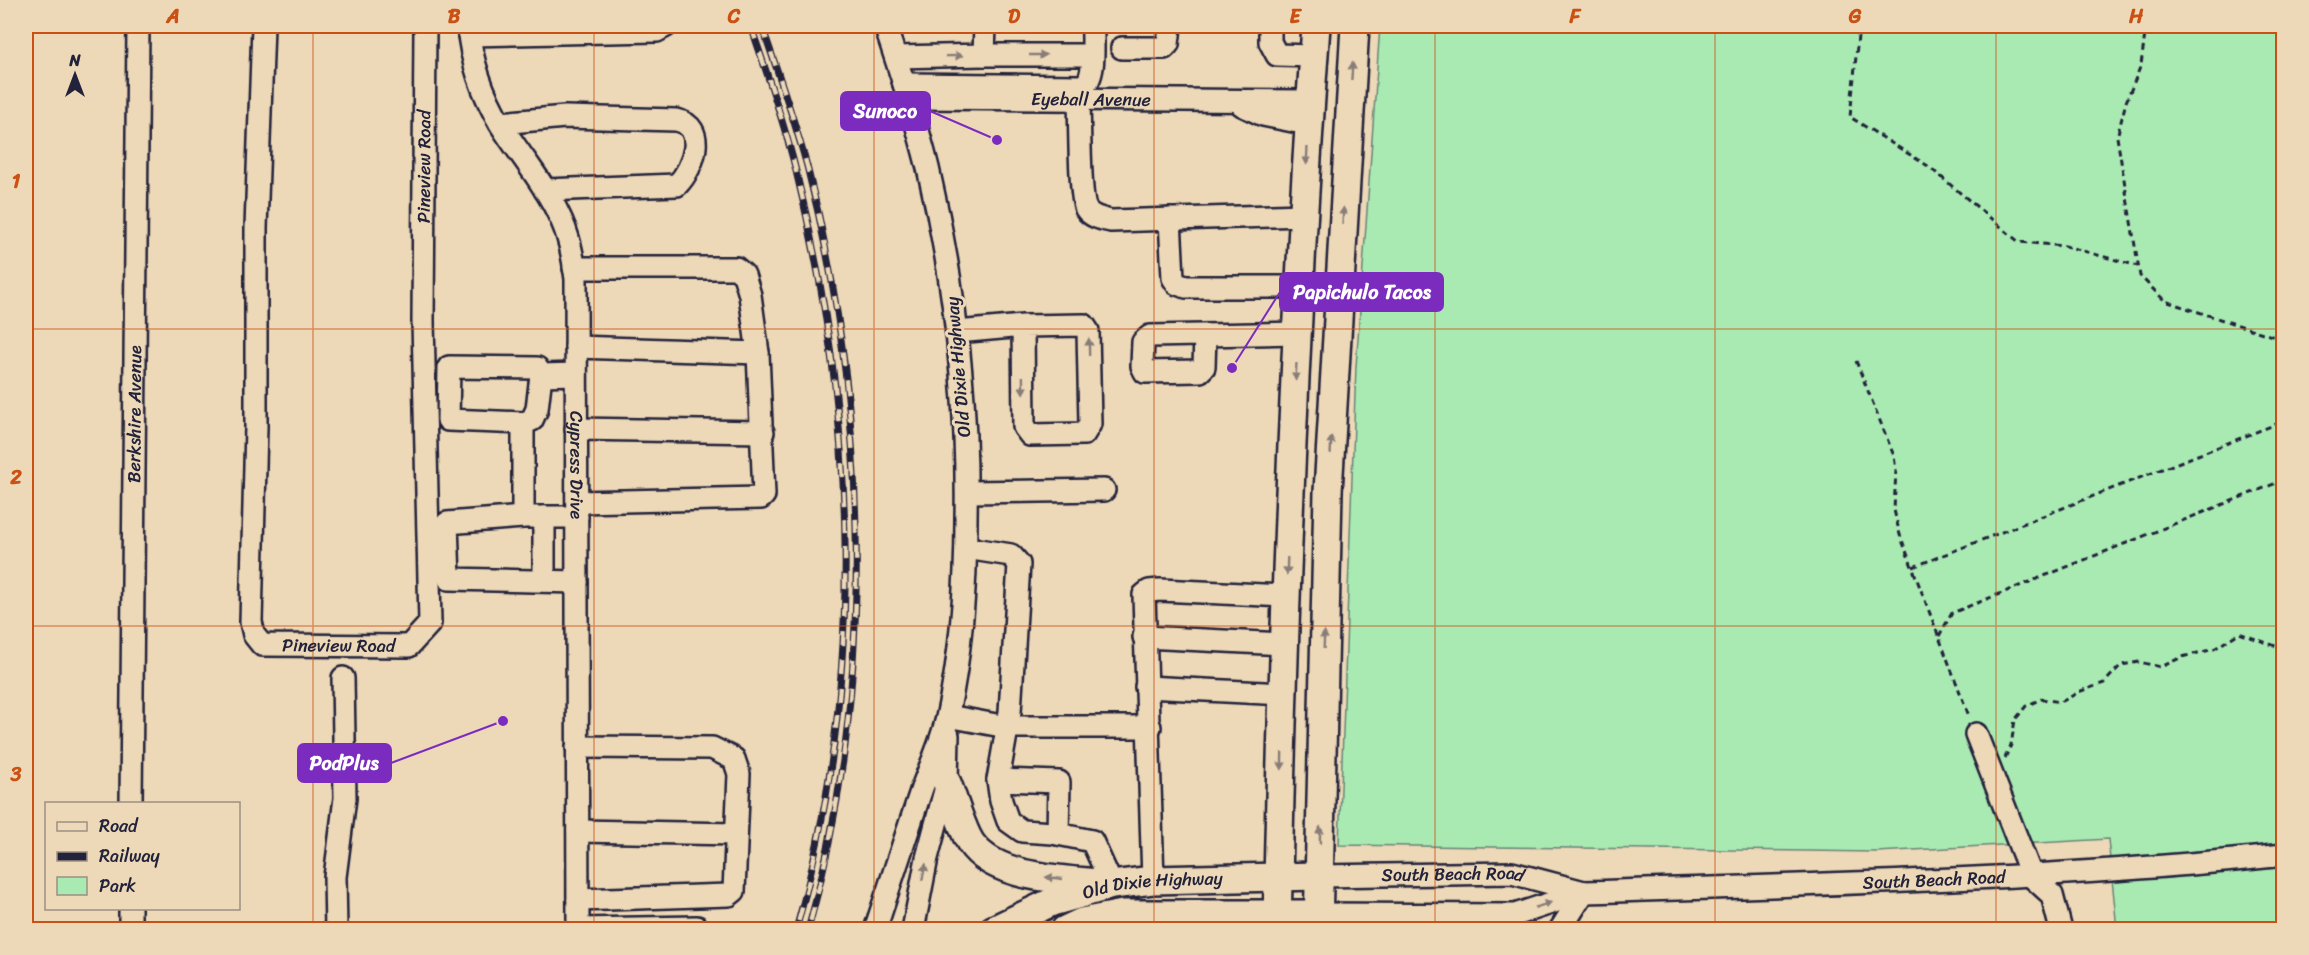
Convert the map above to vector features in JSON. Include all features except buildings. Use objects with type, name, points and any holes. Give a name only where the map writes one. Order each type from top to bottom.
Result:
[{"type":"main road","points":[[1318,922],[1328,503],[1355,26]]},
{"type":"main road","points":[[1315,39],[1329,80],[1337,95],[1349,108]]},
{"type":"main road","points":[[1277,922],[1286,596],[1309,113],[1315,39]]},
{"type":"main road","points":[[1309,113],[1331,130],[1346,172]]},
{"type":"main road","points":[[947,783],[968,838],[994,862],[1020,874],[1112,885]]},
{"type":"main road","name":"Old Dixie Highway","points":[[993,930],[1052,903],[1112,885],[1153,880],[1319,876]]},
{"type":"main road","name":"Old Dixie Highway","points":[[1065,930],[1082,922],[1123,914],[1318,922]]},
{"type":"street","name":"Berkshire Avenue","points":[[131,802],[138,26]]},
{"type":"street","name":"Pineview Road","points":[[263,26],[256,228],[256,428],[251,622],[254,635],[262,645],[409,646],[430,623],[423,321],[425,26]]},
{"type":"street","points":[[468,30],[657,31],[666,26]]},
{"type":"street","name":"Old Dixie Highway","points":[[876,930],[948,716],[961,646],[967,492],[964,397],[944,244],[928,168],[907,91],[885,26]]},
{"type":"street","points":[[984,55],[985,26]]},
{"type":"street","points":[[907,91],[1083,86],[1092,74],[1093,26]]},
{"type":"street","points":[[1122,48],[1164,48],[1168,44],[1170,26]]},
{"type":"street","points":[[1270,26],[1270,42],[1277,55],[1315,39]]},
{"type":"street","name":"Cypress Drive","points":[[468,30],[475,66],[484,90],[500,123],[559,213],[568,238],[574,268],[578,929]]},
{"type":"street","points":[[896,57],[1092,55]]},
{"type":"street","name":"Eyeball Avenue","points":[[907,91],[949,99],[1233,101],[1309,113]]},
{"type":"street","points":[[1079,101],[1083,194],[1087,210],[1096,218],[1111,221],[1304,215]]},
{"type":"street","points":[[500,123],[565,117],[675,120],[684,122],[693,132],[695,155],[685,177],[676,185],[545,190]]},
{"type":"street","points":[[1170,219],[1173,278],[1177,284],[1186,287],[1300,287]]},
{"type":"street","points":[[574,268],[736,268],[744,275],[750,295],[758,353],[765,495],[760,498],[577,509],[534,516],[447,523],[449,579],[577,582]]},
{"type":"street","points":[[957,332],[1023,326],[1084,325],[1088,331],[1090,424],[1084,434],[1030,435],[1024,427],[1023,326]]},
{"type":"street","points":[[1204,335],[1298,333]]},
{"type":"street","points":[[576,347],[758,353]]},
{"type":"street","points":[[449,367],[537,368],[541,375],[537,409],[532,420],[523,423],[448,420],[449,367]]},
{"type":"street","points":[[541,375],[576,374]]},
{"type":"street","points":[[523,423],[544,581]]},
{"type":"street","points":[[576,429],[763,432]]},
{"type":"street","points":[[967,492],[1104,490]]},
{"type":"street","points":[[966,548],[1011,555],[1019,564],[1010,712],[998,780],[1001,801],[1008,821],[1022,831],[1058,834],[1092,842],[1112,885]]},
{"type":"street","points":[[1153,880],[1150,727],[1146,687],[1144,595],[1149,591],[1286,596]]},
{"type":"street","points":[[1144,637],[1285,644]]},
{"type":"street","points":[[336,930],[335,876],[345,798],[343,678]]},
{"type":"street","points":[[1146,687],[1284,694]]},
{"type":"street","points":[[948,716],[1007,727],[1150,727]]},
{"type":"street","name":"Old Dixie Highway","points":[[913,930],[927,858],[947,783],[948,716]]},
{"type":"street","points":[[1976,734],[2032,876],[2052,896],[2061,930]]},
{"type":"street","points":[[577,747],[712,748],[734,759],[739,774],[734,891],[729,895],[578,900]]},
{"type":"street","points":[[998,780],[1059,782],[1058,834]]},
{"type":"street","points":[[888,930],[908,851],[912,820]]},
{"type":"street","points":[[578,831],[736,834]]},
{"type":"street","name":"South Beach Road","points":[[1318,922],[1515,915],[1584,892],[2032,876],[2182,866],[2283,855]]},
{"type":"street","name":"South Beach Road","points":[[1319,876],[1512,873],[1584,892]]},
{"type":"street","points":[[1560,930],[1584,892]]},
{"type":"street","points":[[130,910],[130,930]]},
{"type":"street","points":[[578,929],[697,927],[697,930]]},
{"type":"path","points":[[1859,26],[1850,117],[1928,166],[2019,242],[2065,246],[2138,266]]},
{"type":"path","points":[[2146,26],[2141,65],[2126,102],[2117,137],[2140,276],[2164,301],[2283,340]]},
{"type":"path","points":[[1856,361],[1894,456],[1894,510],[1899,535],[1976,734]]},
{"type":"path","points":[[1913,567],[2283,421]]},
{"type":"path","points":[[1939,636],[1952,613],[2283,480]]},
{"type":"path","points":[[2005,759],[2012,745],[2015,720],[2026,706],[2041,699],[2061,702],[2081,691],[2104,683],[2121,665],[2139,662],[2161,667],[2182,657],[2214,649],[2239,633],[2283,649]]},
{"type":"green space","points":[[1380,26],[2283,26],[2283,929],[2117,929],[2108,839],[1877,852],[1339,845],[1356,367]]},
{"type":"railway","points":[[751,26],[796,171],[816,264],[832,359],[841,455],[845,550],[843,646],[834,742],[819,837],[796,930]]},
{"type":"railway","points":[[762,26],[807,166],[828,259],[843,354],[852,451],[856,548],[854,646],[845,743],[830,838],[808,930]]},
{"type":"place","name":"Sunoco","points":[[997,140]]},
{"type":"place","name":"Papichulo Tacos","points":[[1232,368]]},
{"type":"place","name":"PodPlus","points":[[503,721]]}]
